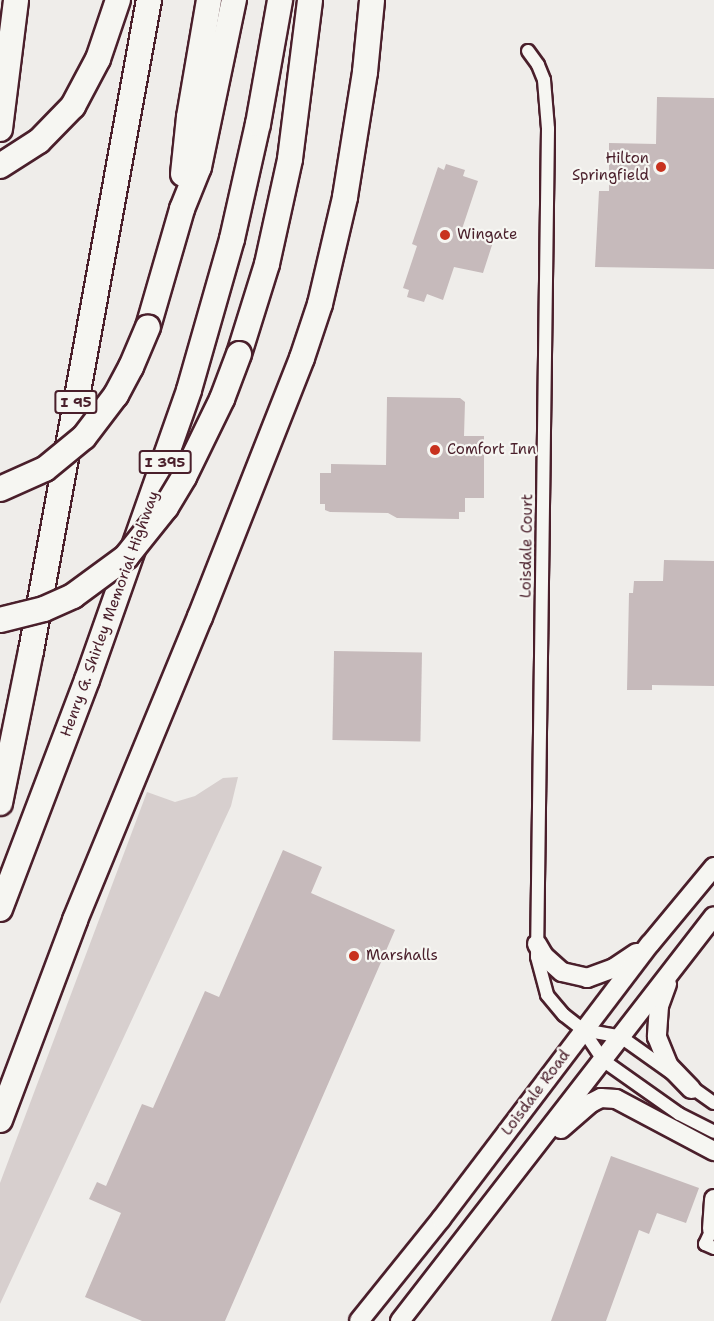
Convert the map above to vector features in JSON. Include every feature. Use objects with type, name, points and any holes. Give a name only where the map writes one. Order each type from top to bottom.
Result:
[{"type":"highway","points":[[0,69],[16,0]]},
{"type":"highway","points":[[0,129],[16,0]]},
{"type":"highway","points":[[0,166],[39,141],[65,115],[87,81],[98,58],[118,0]]},
{"type":"highway","name":"I 95","points":[[0,803],[32,651],[149,0]]},
{"type":"highway","points":[[182,209],[180,189],[189,117],[209,0]]},
{"type":"highway","points":[[0,489],[45,469],[84,437],[116,395],[131,368],[148,327],[182,209],[199,167],[234,0]]},
{"type":"highway","name":"Henry G. Shirley Memorial Highway","points":[[0,909],[87,680],[189,390],[235,229],[258,124],[280,0]]},
{"type":"highway","points":[[0,620],[44,609],[73,596],[126,557],[160,514],[184,477],[222,399],[267,264],[290,159],[310,0]]},
{"type":"highway","points":[[0,1120],[75,920],[205,606],[302,358],[320,304],[345,197],[365,72],[372,0]]},
{"type":"main road","name":"Loisdale Road","points":[[359,1321],[441,1219],[650,944],[714,867]]},
{"type":"main road","points":[[400,1321],[604,1061],[714,916]]},
{"type":"main road","points":[[537,944],[544,956],[562,972],[586,978],[614,968],[650,944]]},
{"type":"main road","points":[[675,966],[659,1006],[657,1037],[669,1066],[691,1089]]},
{"type":"main road","points":[[521,1167],[565,1124],[591,1103],[602,1098],[616,1099],[714,1151]]},
{"type":"main road","points":[[713,1227],[714,1199]]},
{"type":"street","name":"Loisdale Court","points":[[528,51],[538,65],[544,80],[548,129],[537,957],[548,995],[564,1015],[583,1030],[604,1061]]},
{"type":"street","points":[[583,1030],[605,1032],[621,1037],[691,1089],[714,1103]]},
{"type":"street","points":[[604,1061],[680,1114],[714,1132]]},
{"type":"street","points":[[713,1227],[705,1244],[714,1248]]},
{"type":"shaded area","points":[[238,777],[231,806],[0,1304],[0,1183],[147,792],[175,802],[195,796],[223,778]]},
{"type":"building","name":"Hilton Springfield","points":[[657,97],[714,98],[714,269],[595,267],[599,191],[609,191],[609,143],[656,144]]},
{"type":"building","name":"Wingate","points":[[446,164],[465,170],[463,176],[478,181],[462,229],[493,242],[483,273],[454,267],[443,300],[427,294],[424,302],[407,297],[409,290],[403,288],[417,246],[412,244],[438,167],[444,170]]},
{"type":"building","name":"Comfort Inn","points":[[387,397],[460,398],[465,402],[464,436],[484,436],[484,498],[465,498],[465,512],[459,512],[459,519],[397,518],[388,513],[330,512],[325,510],[325,504],[320,504],[320,473],[331,473],[331,464],[386,465]]},
{"type":"building","points":[[664,560],[714,561],[714,686],[652,685],[652,690],[627,690],[629,593],[633,593],[634,581],[663,581]]},
{"type":"building","points":[[334,651],[422,653],[420,742],[332,740]]},
{"type":"building","points":[[283,850],[322,867],[311,893],[395,930],[225,1321],[142,1321],[85,1297],[121,1213],[89,1199],[97,1182],[106,1186],[142,1104],[153,1108],[205,991],[219,997]]},
{"type":"building","points":[[611,1156],[699,1188],[686,1223],[657,1213],[649,1234],[639,1230],[606,1321],[551,1321]]},
{"type":"place","name":"Hilton Springfield","points":[[661,167]]},
{"type":"place","name":"Wingate","points":[[445,235]]},
{"type":"place","name":"Comfort Inn","points":[[435,450]]},
{"type":"place","name":"Marshalls","points":[[354,956]]}]
